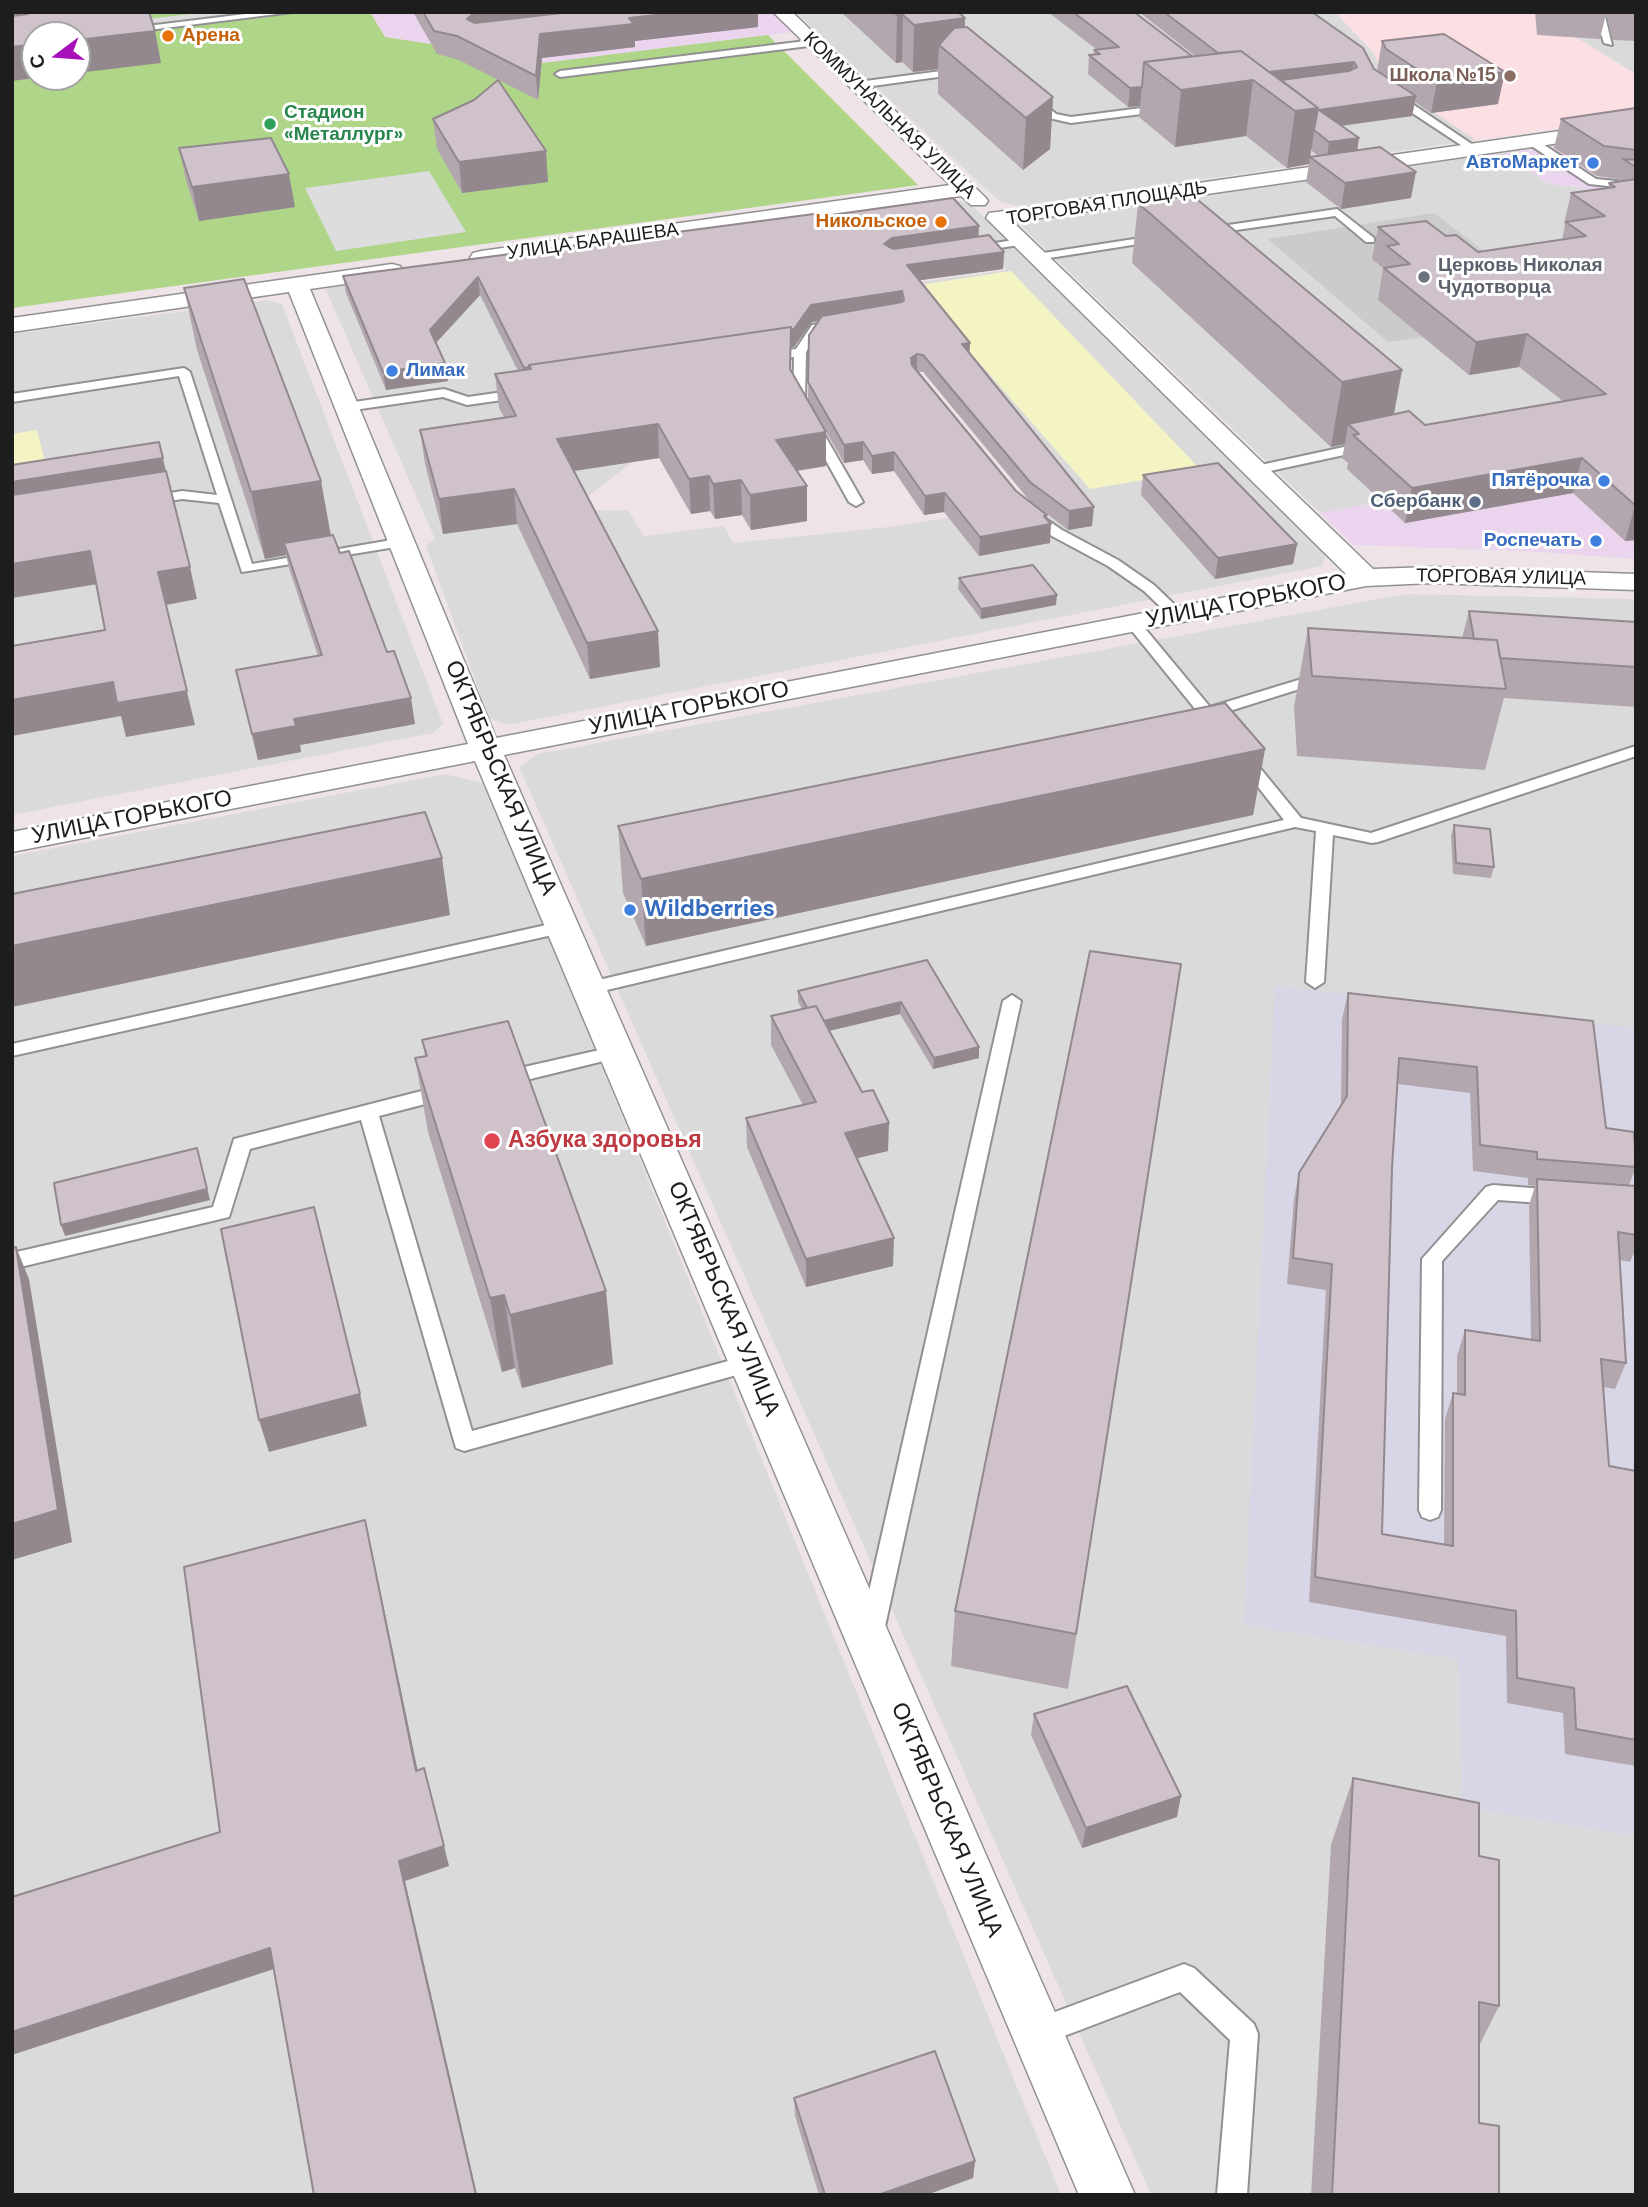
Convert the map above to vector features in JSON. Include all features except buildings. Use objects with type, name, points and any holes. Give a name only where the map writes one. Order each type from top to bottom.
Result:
[{"type":"street","name":"КОММУНАЛЬНАЯ УЛИЦА","points":[[782,12],[997,218]]},
{"type":"street","name":"ТОРГОВАЯ ПЛОЩАДЬ","points":[[997,218],[1319,164],[1474,149],[1636,126]]},
{"type":"street","name":"УЛИЦА БАРАШЕВА","points":[[461,261],[965,189]]},
{"type":"street","name":"ТОРГОВАЯ ПЛОЩАДЬ","points":[[997,218],[1366,578]]},
{"type":"street","points":[[12,326],[408,268]]},
{"type":"street","name":"ОКТЯБРЬСКАЯ УЛИЦА","points":[[297,285],[468,708],[1107,2195]]},
{"type":"street","name":"ТОРГОВАЯ УЛИЦА","points":[[1366,578],[1431,575],[1636,582]]},
{"type":"street","name":"УЛИЦА ГОРЬКОГО","points":[[12,842],[1366,578]]},
{"type":"lane","points":[[91,34],[206,17],[289,12]]},
{"type":"lane","points":[[1599,12],[1609,43]]},
{"type":"lane","points":[[560,75],[814,43]]},
{"type":"lane","points":[[858,86],[970,70]]},
{"type":"lane","points":[[1023,90],[1053,116],[1071,120],[1181,106]]},
{"type":"lane","points":[[1386,90],[1474,149]]},
{"type":"lane","points":[[1531,141],[1593,182],[1636,186]]},
{"type":"lane","points":[[1191,234],[1337,212],[1370,240]]},
{"type":"lane","points":[[961,251],[1030,249],[1178,236]]},
{"type":"lane","points":[[843,324],[816,328],[800,352],[799,401],[856,502]]},
{"type":"lane","points":[[747,359],[800,352]]},
{"type":"lane","points":[[12,398],[184,372],[247,569],[403,542]]},
{"type":"lane","points":[[347,407],[444,393],[468,406],[534,391]]},
{"type":"lane","points":[[1256,470],[1384,442]]},
{"type":"lane","points":[[130,503],[182,495],[225,500]]},
{"type":"lane","points":[[1022,505],[1057,533],[1113,563],[1149,588],[1176,614]]},
{"type":"lane","points":[[1133,623],[1295,822]]},
{"type":"lane","points":[[1207,713],[1335,673]]},
{"type":"lane","points":[[590,988],[1295,822],[1372,838],[1636,751]]},
{"type":"lane","points":[[1315,982],[1325,828]]},
{"type":"lane","points":[[12,1050],[564,927]]},
{"type":"lane","points":[[870,1642],[1012,1001]]},
{"type":"lane","points":[[489,1082],[617,1052]]},
{"type":"lane","points":[[12,1261],[222,1212],[241,1144],[462,1088]]},
{"type":"lane","points":[[368,1111],[464,1442],[750,1363]]},
{"type":"lane","points":[[1430,1510],[1432,1259],[1493,1192],[1584,1199]]},
{"type":"lane","points":[[1037,2033],[1184,1977],[1244,2034],[1232,2195]]},
{"type":"shaded area","points":[[208,12],[268,12],[271,17],[91,36],[91,25]]},
{"type":"shaded area","points":[[370,12],[771,12],[792,32],[518,66],[464,49],[385,37]]},
{"type":"shaded area","points":[[795,12],[1335,12],[1374,53],[1384,78],[1476,140],[1018,206],[999,201]]},
{"type":"shaded area","name":"Школа №15","points":[[1335,12],[1534,12],[1636,74],[1636,117],[1476,140],[1384,78],[1374,53]]},
{"type":"shaded area","points":[[1534,12],[1636,12],[1636,74]]},
{"type":"shaded area","points":[[1636,135],[1636,194],[1549,184],[1505,153]]},
{"type":"shaded area","points":[[1505,153],[1549,184],[1636,194],[1636,456],[1320,513],[1015,220]]},
{"type":"shaded area","points":[[429,171],[466,232],[336,251],[305,188]]},
{"type":"shaded area","points":[[950,199],[970,203],[1326,554],[1322,566],[508,725],[489,718],[426,546],[435,539],[326,290],[331,286]],"holes":[[[988,249],[1006,270],[906,284],[1078,495],[899,526],[733,543],[724,526],[644,536],[628,510],[569,511],[889,263]]]},
{"type":"shaded area","points":[[1434,213],[1554,305],[1520,324],[1388,342],[1268,239]]},
{"type":"shaded area","points":[[267,300],[282,304],[443,724],[433,733],[12,815],[12,334]]},
{"type":"shaded area","points":[[1636,456],[1636,559],[1525,551],[1353,545],[1320,513]]},
{"type":"shaded area","points":[[1405,594],[1636,599],[1636,2195],[1151,2195],[519,767],[538,754]]},
{"type":"shaded area","points":[[445,774],[487,784],[1061,2195],[12,2195],[12,856]]},
{"type":"shaded area","points":[[1275,986],[1636,1028],[1636,1836],[1463,1807],[1458,1659],[1244,1625]]},
{"type":"green space","points":[[162,12],[370,12],[385,37],[464,49],[518,66],[768,35],[918,185],[12,308],[12,29],[21,28],[21,91],[91,91],[91,21],[83,21]]},
{"type":"green space","points":[[1011,271],[1201,470],[1090,489],[912,286]]},
{"type":"green space","points":[[37,430],[47,469],[12,475],[12,434]]},
{"type":"place","name":"Арена","points":[[168,36]]},
{"type":"place","name":"Школа №15","points":[[1510,76]]},
{"type":"place","name":"Стадион «Металлург»","points":[[270,124]]},
{"type":"place","name":"АвтоМаркет","points":[[1593,163]]},
{"type":"place","name":"Никольское","points":[[941,222]]},
{"type":"place","name":"Церковь Николая Чудотворца","points":[[1424,277]]},
{"type":"place","name":"Лимак","points":[[392,371]]},
{"type":"place","name":"Пятёрочка","points":[[1604,481]]},
{"type":"place","name":"Сбербанк","points":[[1475,502]]},
{"type":"place","name":"Роспечать","points":[[1596,541]]},
{"type":"place","name":"Wildberries","points":[[630,910]]},
{"type":"place","name":"Азбука здоровья","points":[[492,1141]]}]
